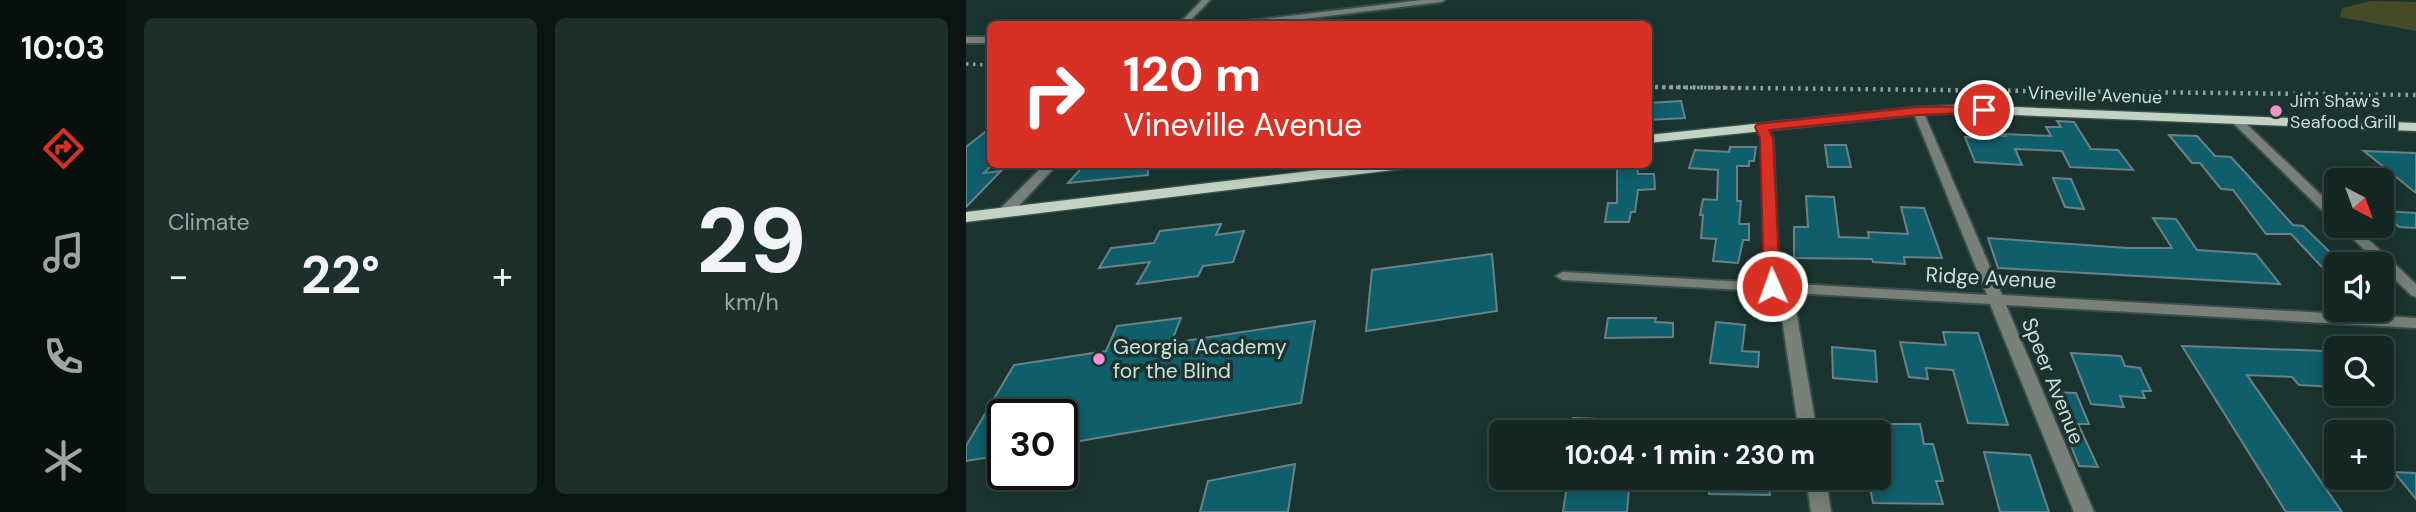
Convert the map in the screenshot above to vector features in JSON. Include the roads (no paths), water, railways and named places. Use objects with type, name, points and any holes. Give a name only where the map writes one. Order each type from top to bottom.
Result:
[{"type":"main road","name":"Vineville Avenue","points":[[1652,139],[1918,111],[2027,111],[2416,127]]},
{"type":"main road","points":[[966,217],[1376,168]]},
{"type":"street","points":[[1186,21],[1206,0]]},
{"type":"street","points":[[1271,21],[1441,0]]},
{"type":"street","points":[[966,40],[987,40]]},
{"type":"street","name":"Speer Avenue","points":[[1918,111],[2084,512]]},
{"type":"street","points":[[2235,120],[2324,205]]},
{"type":"street","points":[[1761,127],[1767,138],[1778,286],[1806,420]]},
{"type":"street","points":[[1005,212],[1048,168]]},
{"type":"street","points":[[2360,238],[2416,292]]},
{"type":"street","name":"Ridge Avenue","points":[[1563,276],[2416,323]]},
{"type":"street","points":[[1818,490],[1821,512]]},
{"type":"railway","points":[[966,64],[987,65]]},
{"type":"railway","points":[[1652,87],[1758,88]]},
{"type":"railway","points":[[1652,87],[2416,95]]},
{"type":"place","name":"Jim Shaw's Seafood Grill","points":[[2276,111]]},
{"type":"place","name":"Georgia Academy for the Blind","points":[[1099,359]]}]
